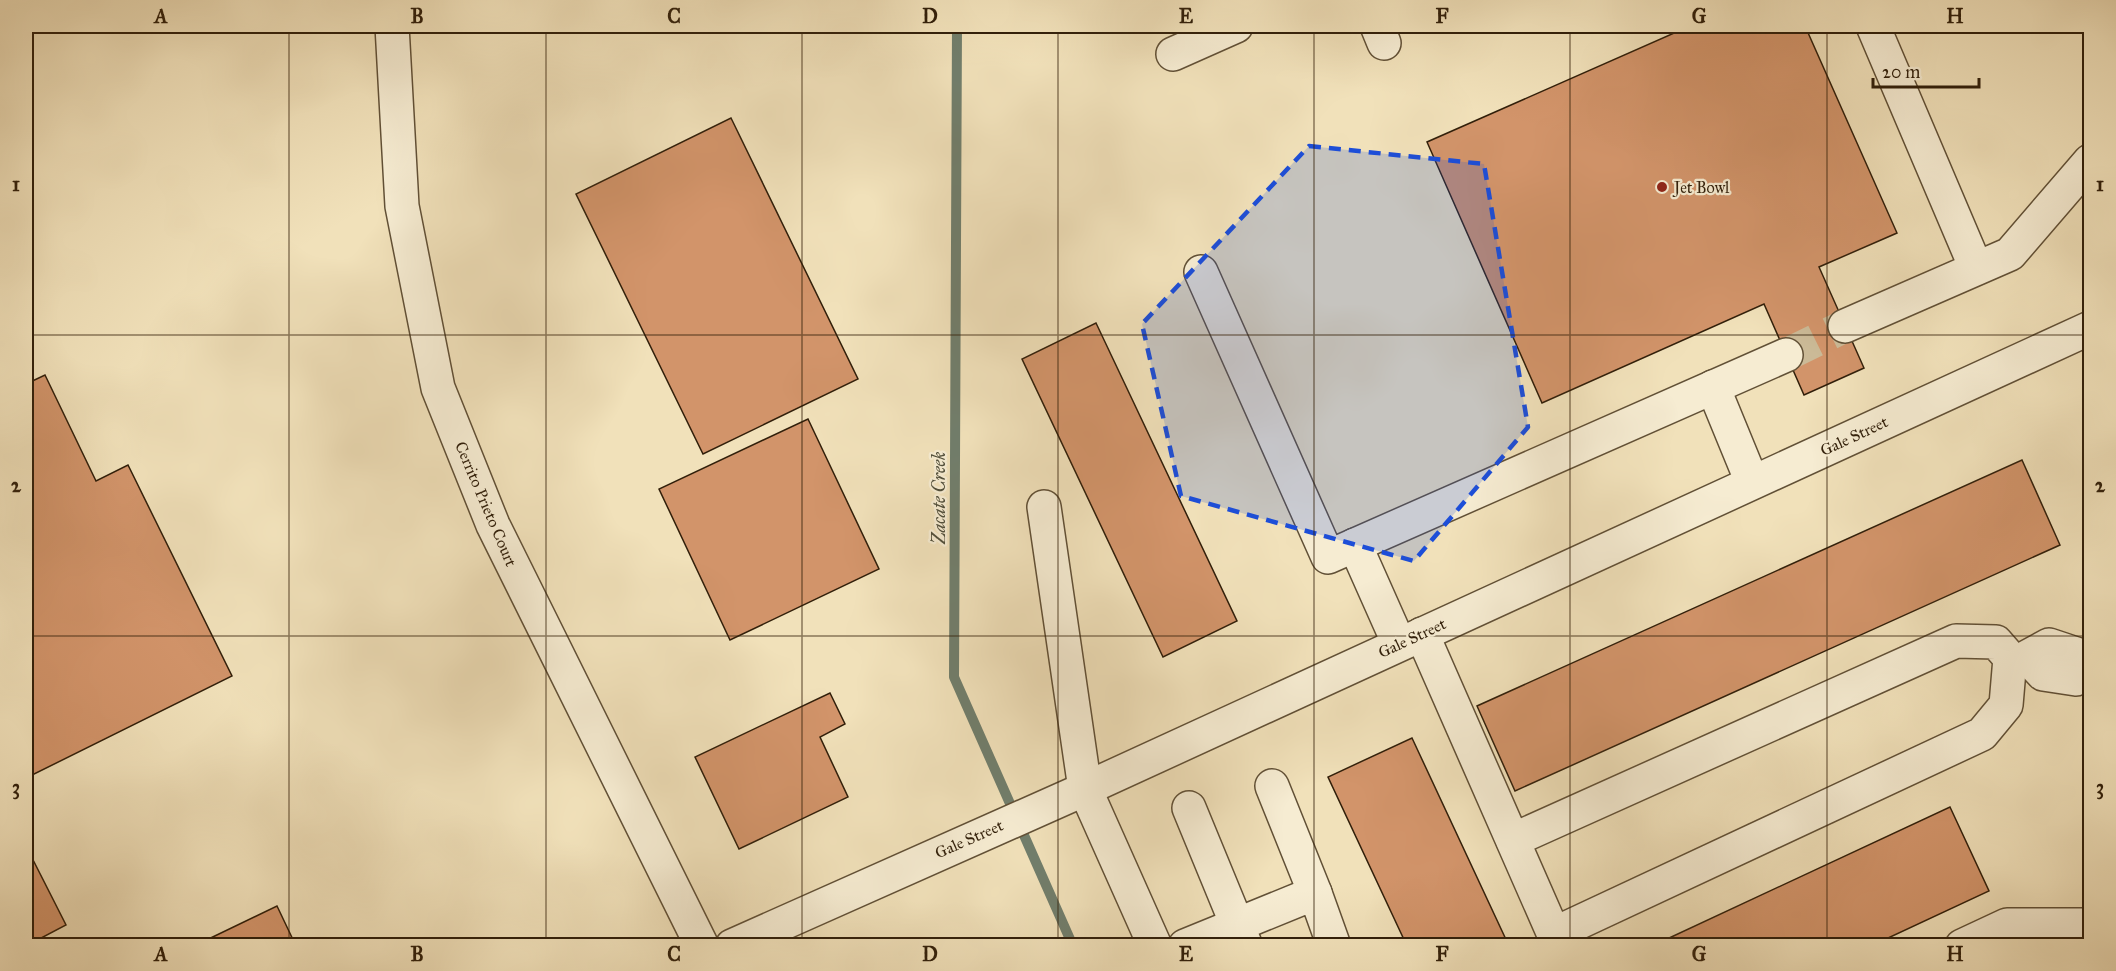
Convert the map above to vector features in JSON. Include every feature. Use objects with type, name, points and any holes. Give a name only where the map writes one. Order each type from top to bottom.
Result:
[{"type":"street","name":"Cerrito Prieto Court","points":[[392,26],[402,206],[438,388],[492,525],[702,945]]},
{"type":"street","points":[[1173,54],[1236,26]]},
{"type":"street","points":[[1873,26],[1976,268]]},
{"type":"street","points":[[1845,326],[2010,254],[2091,161]]},
{"type":"street","points":[[1201,272],[1328,557],[1786,355]]},
{"type":"street","name":"Gale Street","points":[[732,945],[791,933],[958,844],[1075,793],[2091,328]]},
{"type":"street","points":[[1713,387],[1752,482]]},
{"type":"street","points":[[1044,507],[1075,793],[1155,945]]},
{"type":"street","points":[[1355,545],[1410,639],[1513,840],[1557,940],[1982,734],[2006,705],[2018,657]]},
{"type":"street","points":[[1513,840],[1956,641],[1996,642],[2018,657]]},
{"type":"street","points":[[2018,657],[2049,645],[2076,654],[2090,671]]},
{"type":"street","points":[[1272,786],[1334,945]]},
{"type":"street","points":[[1189,808],[1241,935]]},
{"type":"street","points":[[1185,945],[1241,935],[1315,893]]},
{"type":"street","points":[[1962,945],[2007,925],[2091,925]]},
{"type":"highlighted area","points":[[1309,146],[1484,164],[1528,427],[1414,561],[1181,496],[1142,324]]},
{"type":"building","name":"Jet Bowl","points":[[1690,26],[1805,26],[1897,233],[1819,267],[1864,368],[1804,395],[1764,304],[1542,403],[1427,142]]},
{"type":"building","points":[[731,118],[858,379],[703,454],[576,194]]},
{"type":"building","points":[[1096,323],[1237,621],[1163,657],[1022,359]]},
{"type":"building","points":[[45,375],[96,481],[128,465],[232,676],[26,778],[26,384]]},
{"type":"building","points":[[808,419],[879,569],[730,640],[659,489]]},
{"type":"building","points":[[2022,460],[2060,545],[1515,791],[1477,706]]},
{"type":"building","points":[[830,693],[845,724],[820,737],[848,797],[739,849],[695,757]]},
{"type":"building","points":[[1412,738],[1509,946],[1407,946],[1328,777]]},
{"type":"building","points":[[1950,807],[1989,891],[1871,946],[1652,946]]},
{"type":"building","points":[[26,846],[66,925],[26,946]]},
{"type":"building","points":[[277,906],[296,946],[194,946]]},
{"type":"waterway","name":"Zacate Creek","points":[[957,26],[954,677],[1073,946]]},
{"type":"tunnel","points":[[1786,355],[1845,326]]},
{"type":"place","name":"Jet Bowl","points":[[1662,187]]}]
